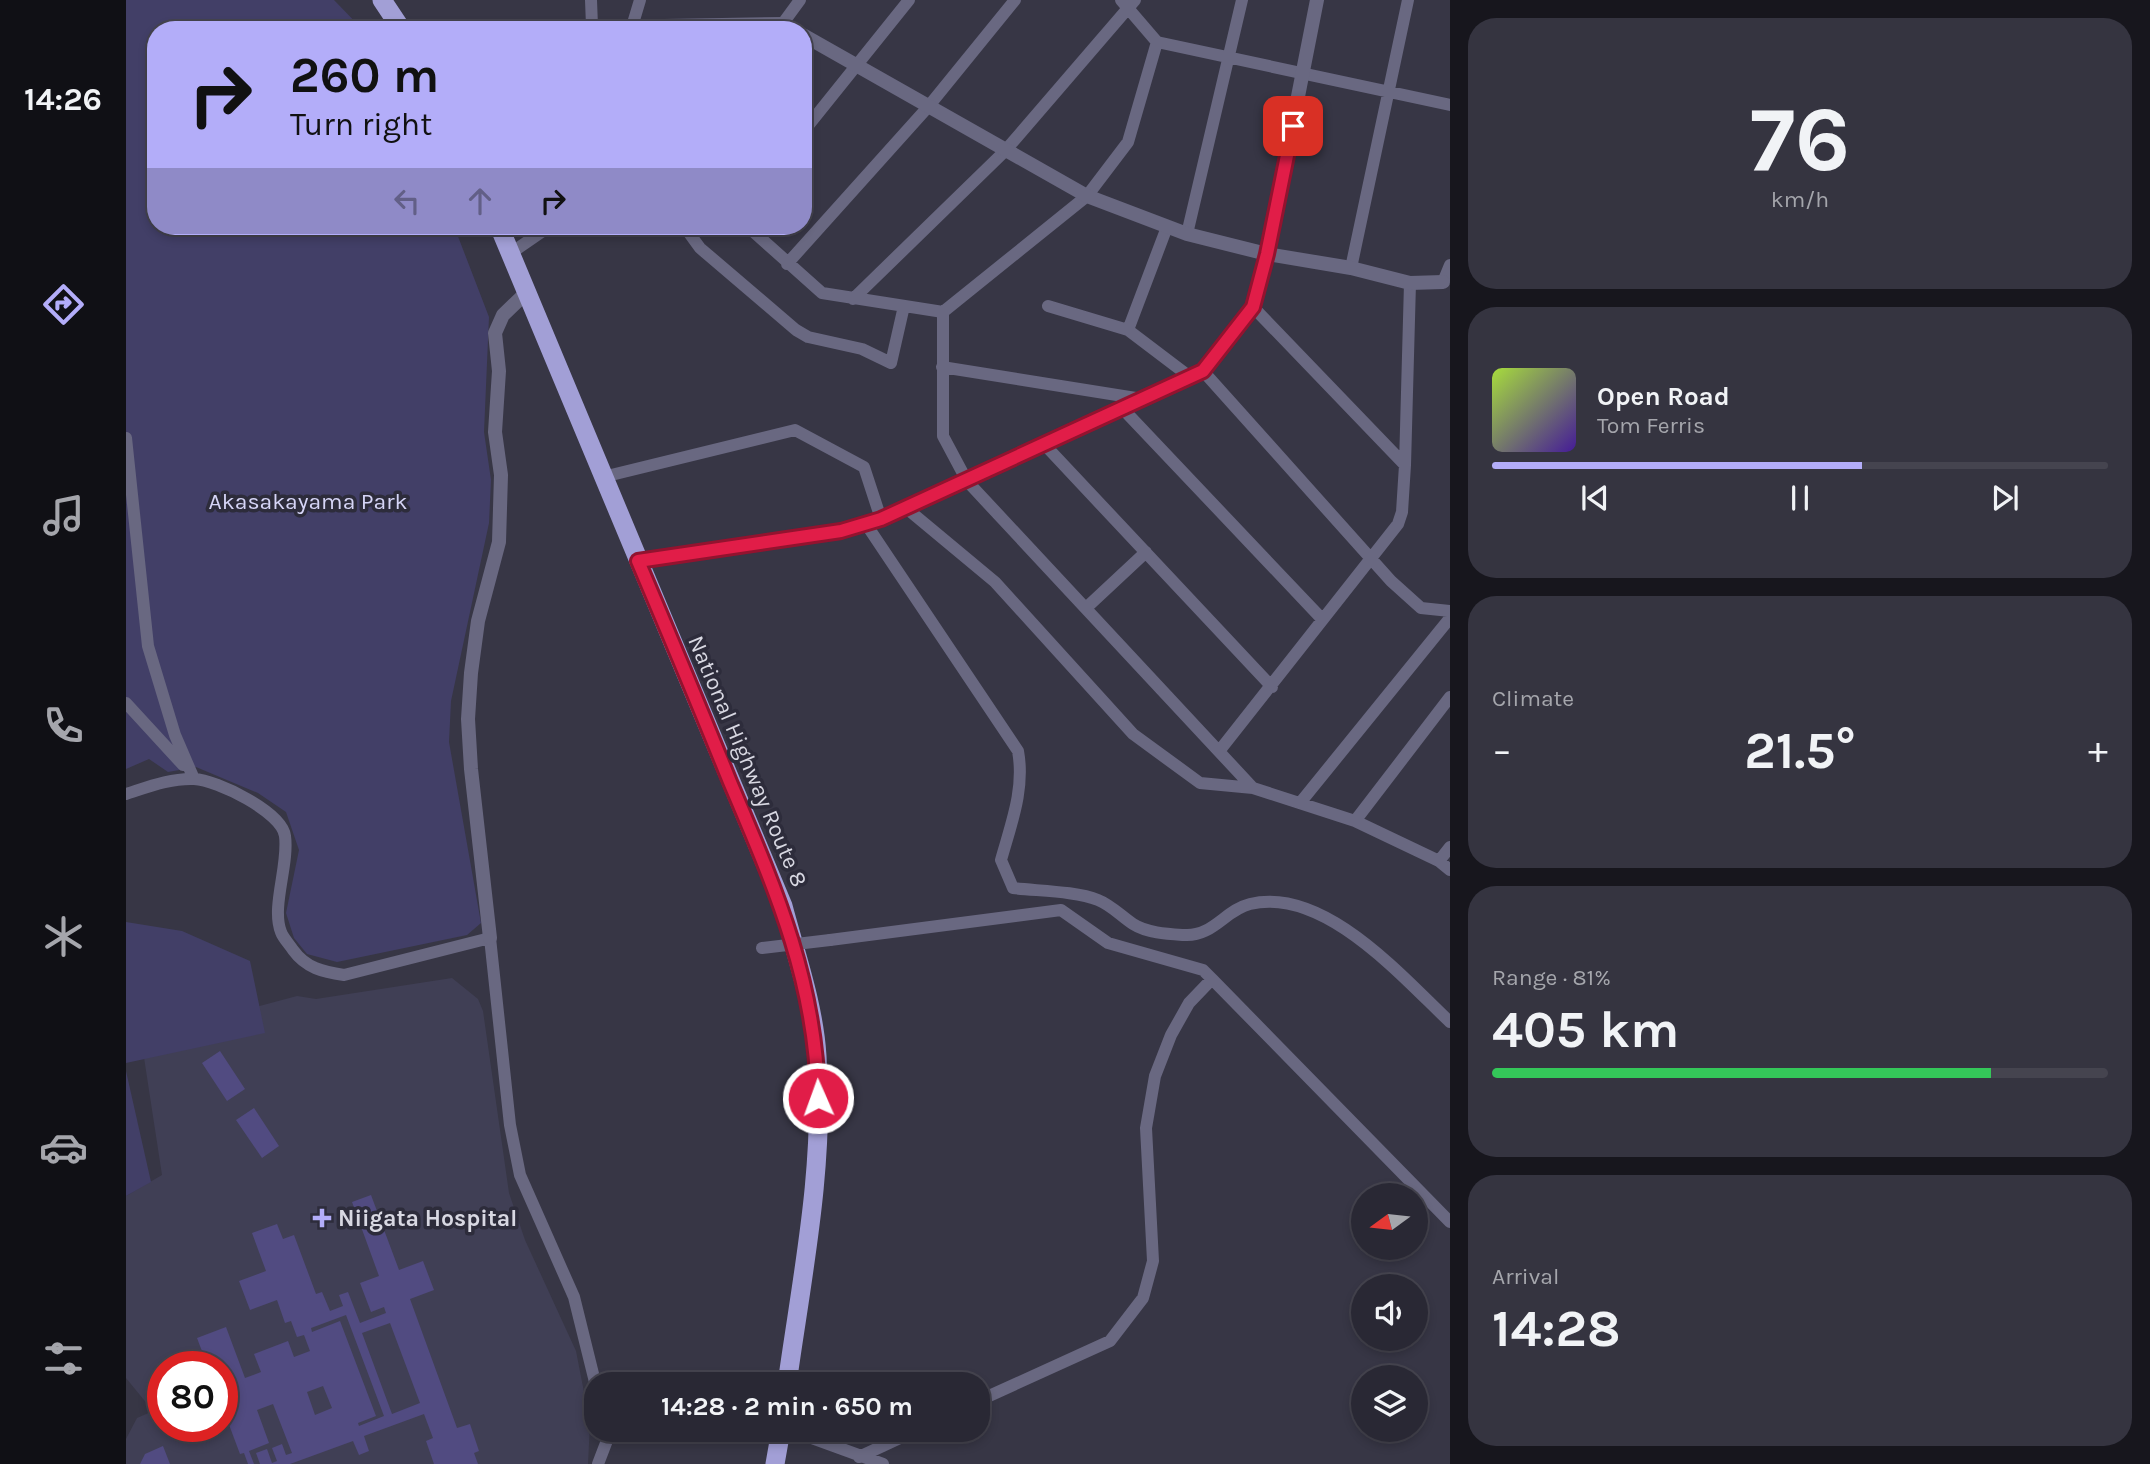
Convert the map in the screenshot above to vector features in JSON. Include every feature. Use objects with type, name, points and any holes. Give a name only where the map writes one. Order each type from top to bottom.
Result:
[{"type":"highway","points":[[382,0],[396,21]]},
{"type":"highway","name":"National Highway Route 8","points":[[503,235],[783,906],[804,980],[817,1054],[820,1142],[789,1372]]},
{"type":"highway","points":[[775,1464],[779,1442]]},
{"type":"street","points":[[591,0],[592,21]]},
{"type":"street","points":[[633,21],[640,0]]},
{"type":"street","points":[[789,21],[800,0]]},
{"type":"street","points":[[812,120],[909,0]]},
{"type":"street","points":[[787,264],[928,107],[1015,0]]},
{"type":"street","points":[[1186,234],[1241,0]]},
{"type":"street","points":[[638,561],[841,531],[881,519],[1197,374],[1253,307],[1267,254],[1317,0]]},
{"type":"street","points":[[1351,268],[1408,0]]},
{"type":"street","points":[[853,299],[1005,151],[1128,3],[1157,42],[1450,105]]},
{"type":"street","points":[[812,40],[1087,196],[1186,234],[1267,254],[1351,268],[1410,284],[1443,282],[1450,265]]},
{"type":"street","points":[[756,235],[815,290],[853,299],[943,312],[1087,196],[1128,142],[1157,42]]},
{"type":"street","points":[[1128,330],[1167,227]]},
{"type":"street","points":[[511,253],[537,235]]},
{"type":"street","points":[[691,235],[700,248],[796,330],[808,337],[862,349],[891,363],[904,306]]},
{"type":"street","points":[[1220,750],[1398,524],[1402,512],[1405,465],[1410,284]]},
{"type":"street","points":[[528,291],[503,314],[495,333],[499,371],[495,432],[501,475],[499,542],[478,621],[470,684],[471,769],[510,1125],[520,1175],[574,1297],[593,1372]]},
{"type":"street","points":[[1048,306],[1128,330],[1197,374],[1391,581],[1422,608],[1450,611]]},
{"type":"street","points":[[1253,307],[1405,465]]},
{"type":"street","points":[[943,312],[943,436],[967,481],[1253,788]]},
{"type":"street","points":[[942,367],[1142,400]]},
{"type":"street","points":[[1122,408],[1322,619]]},
{"type":"street","points":[[603,477],[795,430],[864,467],[881,519]]},
{"type":"street","points":[[126,439],[149,646],[175,735],[194,779]]},
{"type":"street","points":[[1044,444],[1272,687]]},
{"type":"street","points":[[906,508],[995,582],[1133,734],[1200,783],[1253,788],[1355,821],[1439,860],[1450,870]]},
{"type":"street","points":[[866,524],[1018,751],[1022,771],[1018,802],[1001,860],[1013,888],[1095,899],[1142,928],[1187,936],[1203,933],[1251,904],[1291,906],[1328,917],[1359,938],[1450,1022]]},
{"type":"street","points":[[1086,608],[1146,552]]},
{"type":"street","points":[[1300,803],[1450,618]]},
{"type":"street","points":[[1355,821],[1450,698]]},
{"type":"street","points":[[126,702],[194,779]]},
{"type":"street","points":[[126,794],[165,782],[194,779],[215,783],[275,816],[285,833],[286,852],[279,910],[281,932],[299,958],[320,972],[344,975],[490,939]]},
{"type":"street","points":[[1439,860],[1450,847]]},
{"type":"street","points":[[762,948],[1061,910],[1108,943],[1203,970],[1450,1222]]},
{"type":"street","points":[[990,1396],[1110,1341],[1143,1298],[1153,1261],[1146,1128],[1155,1076],[1171,1035],[1189,1003],[1212,979]]},
{"type":"street","points":[[598,1464],[606,1442]]},
{"type":"street","points":[[821,1442],[883,1464]]},
{"type":"street","points":[[859,1457],[891,1442]]},
{"type":"shaded area","name":"Niigata Hospital","points":[[452,978],[478,999],[483,1011],[509,1193],[525,1240],[576,1351],[584,1392],[584,1442],[589,1442],[588,1464],[126,1464],[126,1439],[137,1418],[147,1414],[147,1442],[238,1442],[238,1351],[147,1351],[147,1404],[126,1378],[126,1196],[162,1175],[141,1038],[297,996],[316,999]]},
{"type":"green space","name":"Akasakayama Park","points":[[126,0],[334,0],[354,21],[147,21],[147,235],[457,235],[489,317],[484,432],[491,480],[489,523],[451,701],[449,742],[481,923],[467,935],[337,962],[307,954],[294,938],[286,913],[299,850],[286,812],[258,793],[196,767],[168,772],[149,759],[126,769]]},
{"type":"green space","points":[[126,922],[182,931],[250,961],[265,1033],[126,1063]]},
{"type":"green space","points":[[126,1071],[151,1182],[126,1196]]},
{"type":"building","points":[[220,1051],[245,1089],[227,1101],[202,1063]]},
{"type":"building","points":[[254,1108],[279,1146],[262,1158],[236,1120]]},
{"type":"building","points":[[371,1195],[399,1270],[423,1261],[434,1290],[410,1299],[457,1428],[470,1424],[479,1451],[474,1453],[478,1464],[434,1464],[426,1441],[433,1438],[424,1414],[364,1436],[369,1451],[359,1455],[353,1441],[290,1464],[260,1464],[256,1453],[267,1449],[272,1463],[277,1461],[272,1448],[282,1444],[286,1455],[292,1453],[273,1404],[257,1410],[269,1443],[249,1451],[254,1464],[248,1464],[236,1442],[238,1442],[238,1359],[245,1378],[261,1372],[254,1354],[288,1341],[294,1357],[310,1351],[304,1335],[297,1337],[291,1321],[285,1323],[277,1300],[250,1310],[239,1281],[266,1271],[252,1233],[277,1224],[283,1239],[294,1235],[316,1294],[322,1292],[330,1311],[343,1306],[339,1295],[348,1292],[360,1323],[386,1313],[384,1307],[371,1312],[360,1283],[379,1276],[352,1202]],"holes":[[[346,1315],[384,1416],[359,1426],[358,1423],[376,1416],[340,1321],[312,1332],[311,1328]],[[390,1323],[420,1403],[392,1414],[362,1333]],[[323,1386],[332,1408],[315,1415],[307,1392]]]},
{"type":"building","points":[[226,1327],[235,1351],[202,1351],[197,1338]]},
{"type":"building","points":[[163,1446],[170,1464],[140,1464],[145,1454]]},
{"type":"place","name":"Niigata Hospital","points":[[322,1218]]},
{"type":"route","points":[[818,1098],[817,1054],[804,980],[783,906],[638,561],[841,531],[881,519],[1203,371],[1253,307],[1267,254],[1293,126]]}]
